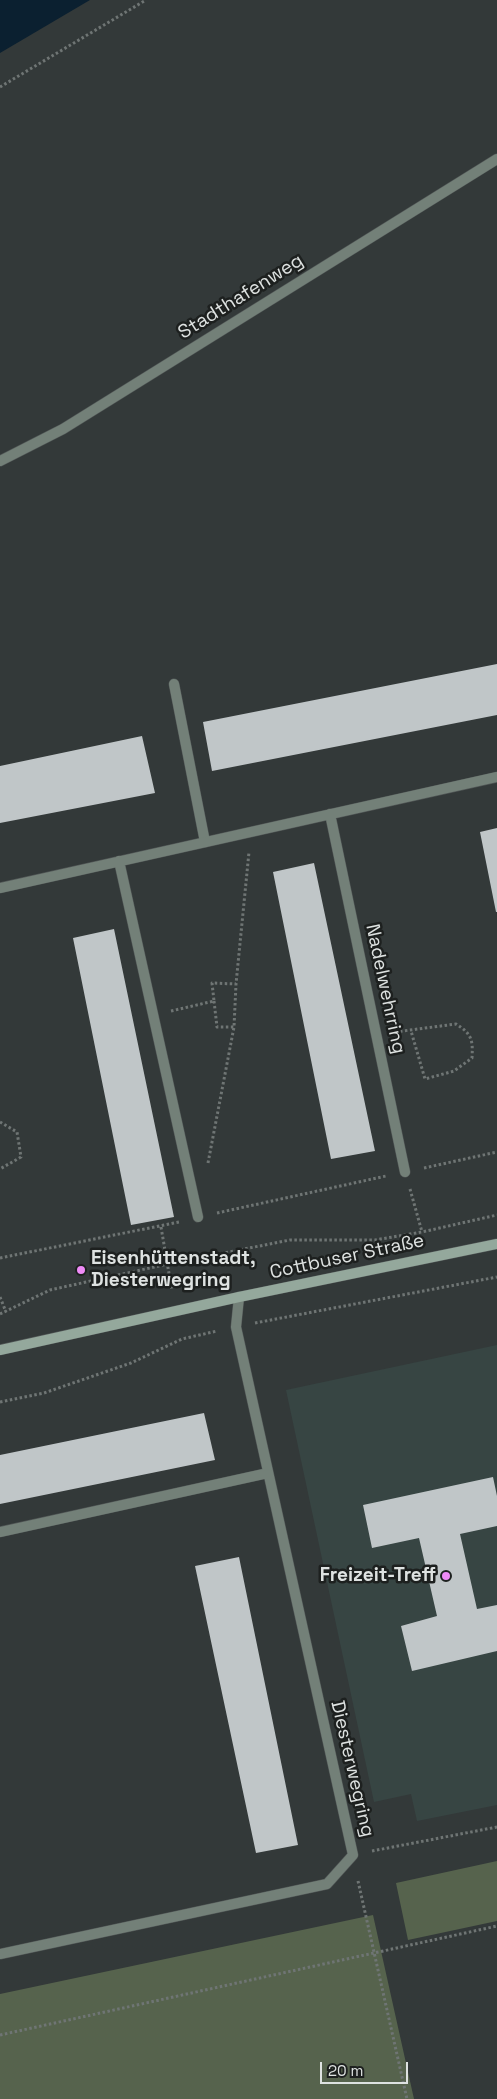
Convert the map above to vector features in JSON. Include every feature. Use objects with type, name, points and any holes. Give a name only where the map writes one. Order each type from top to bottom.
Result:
[{"type":"street","name":"Stadthafenweg","points":[[0,461],[63,429],[497,159]]},
{"type":"street","points":[[174,684],[205,842]]},
{"type":"street","points":[[0,888],[497,777]]},
{"type":"street","name":"Nadelwehrring","points":[[330,814],[405,1172]]},
{"type":"street","points":[[119,861],[198,1217]]},
{"type":"street","name":"Cottbuser Straße","points":[[0,1350],[239,1297],[497,1244]]},
{"type":"street","name":"Diesterwegring","points":[[0,1954],[327,1884],[353,1855],[236,1327],[239,1297]]},
{"type":"street","points":[[0,1532],[268,1473]]},
{"type":"path","points":[[0,87],[146,0]]},
{"type":"path","points":[[207,1169],[234,1027],[236,984],[250,832]]},
{"type":"path","points":[[234,1027],[217,1027],[212,983],[236,984]]},
{"type":"path","points":[[154,1016],[214,1001]]},
{"type":"path","points":[[377,1034],[411,1031],[442,1024],[456,1024],[468,1032],[472,1044],[472,1058],[454,1071],[425,1079],[411,1031]]},
{"type":"path","points":[[0,1122],[17,1132],[21,1157],[0,1169]]},
{"type":"path","points":[[0,1258],[161,1227],[198,1217],[497,1152]]},
{"type":"path","points":[[405,1172],[422,1232]]},
{"type":"path","points":[[0,1314],[50,1290],[168,1264],[290,1240],[374,1240],[422,1232],[497,1215]]},
{"type":"path","points":[[161,1227],[182,1339]]},
{"type":"path","points":[[0,1296],[6,1312]]},
{"type":"path","points":[[407,2099],[373,1955],[353,1855],[497,1827]]},
{"type":"path","points":[[0,2035],[373,1955],[497,1926]]},
{"type":"shaded area","points":[[497,1345],[497,1805],[417,1821],[411,1794],[374,1802],[286,1390]]},
{"type":"green space","points":[[497,1861],[497,1921],[408,1940],[396,1883]]},
{"type":"green space","points":[[373,1915],[414,2099],[0,2099],[0,1994]]},
{"type":"water","points":[[0,0],[90,0],[0,53]]},
{"type":"building","points":[[497,664],[497,715],[212,771],[203,722]]},
{"type":"building","points":[[142,736],[155,793],[0,823],[0,766]]},
{"type":"building","points":[[497,828],[497,912],[496,912],[480,832]]},
{"type":"building","points":[[314,863],[375,1151],[331,1159],[273,872]]},
{"type":"building","points":[[114,929],[174,1217],[131,1225],[73,938]]},
{"type":"building","points":[[204,1413],[215,1460],[0,1504],[0,1455]]},
{"type":"building","points":[[493,1477],[497,1496],[497,1526],[460,1534],[477,1609],[497,1605],[497,1651],[412,1671],[401,1626],[437,1616],[419,1538],[372,1548],[363,1505]]},
{"type":"building","points":[[239,1557],[298,1845],[256,1853],[195,1566]]},
{"type":"place","name":"Eisenhüttenstadt, Diesterwegring","points":[[81,1270]]},
{"type":"place","name":"Freizeit-Treff","points":[[446,1576]]}]
